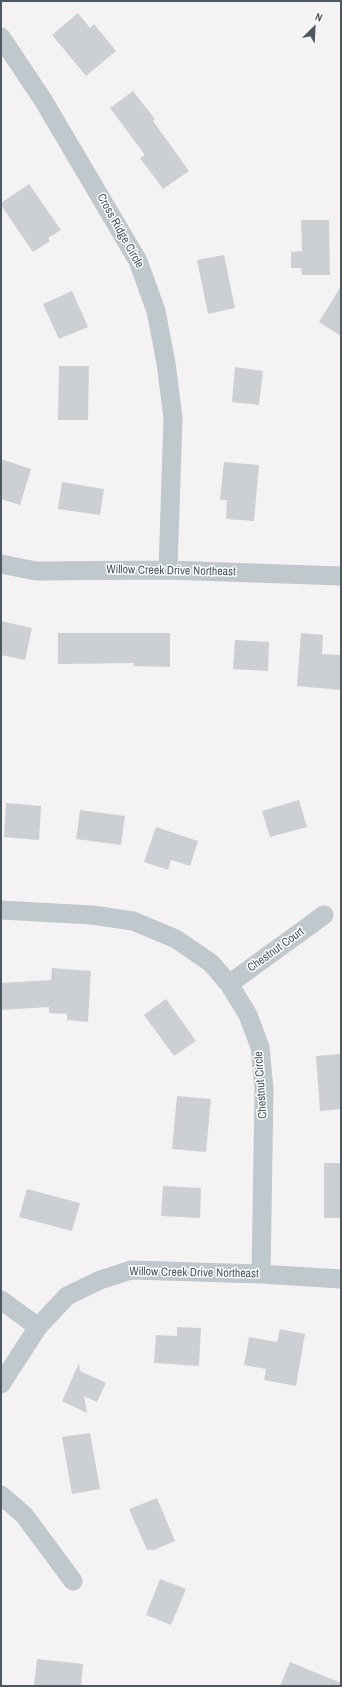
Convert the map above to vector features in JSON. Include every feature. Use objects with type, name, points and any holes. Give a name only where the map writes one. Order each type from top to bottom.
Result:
[{"type":"street","name":"Cross Ridge Circle","points":[[1,37],[43,100],[138,261],[156,311],[166,363],[173,418],[168,570]]},
{"type":"street","name":"Willow Creek Drive Northeast","points":[[1,564],[36,571],[168,570],[341,576]]},
{"type":"street","name":"Chestnut Circle","points":[[1,910],[92,915],[133,921],[176,939],[211,963],[229,984],[248,1015],[260,1047],[264,1098],[261,1274]]},
{"type":"street","name":"Chestnut Court","points":[[229,984],[324,915]]},
{"type":"street","name":"Willow Creek Drive Northeast","points":[[1,1384],[38,1327],[67,1296],[100,1280],[131,1270],[261,1274],[341,1279]]},
{"type":"street","points":[[1,1300],[38,1327]]},
{"type":"street","points":[[1,1495],[24,1515],[74,1581]]},
{"type":"building","points":[[78,13],[90,28],[94,24],[116,51],[86,76],[52,35]]},
{"type":"building","points":[[133,91],[155,119],[153,121],[189,171],[163,189],[140,158],[145,155],[110,108]]},
{"type":"building","points":[[29,184],[61,230],[48,238],[50,241],[33,252],[1,205],[1,203]]},
{"type":"building","points":[[301,220],[329,220],[330,275],[302,275],[301,268],[291,268],[291,252],[302,251]]},
{"type":"building","points":[[224,255],[235,308],[208,314],[197,260]]},
{"type":"building","points":[[341,286],[341,336],[319,322]]},
{"type":"building","points":[[72,291],[88,327],[59,339],[43,304]]},
{"type":"building","points":[[59,366],[89,366],[88,420],[58,420]]},
{"type":"building","points":[[235,367],[263,371],[259,405],[232,402]]},
{"type":"building","points":[[1,459],[31,469],[20,505],[1,499]]},
{"type":"building","points":[[224,462],[259,465],[254,521],[226,519],[227,500],[220,500]]},
{"type":"building","points":[[62,482],[104,489],[100,515],[58,509]]},
{"type":"building","points":[[1,621],[32,628],[25,660],[1,655]]},
{"type":"building","points":[[58,633],[170,633],[170,667],[133,666],[134,663],[58,664]]},
{"type":"building","points":[[301,633],[323,635],[322,654],[341,655],[341,690],[297,686]]},
{"type":"building","points":[[235,640],[269,642],[268,671],[233,669]]},
{"type":"building","points":[[299,800],[307,827],[270,837],[262,811]]},
{"type":"building","points":[[6,803],[41,806],[39,840],[4,837]]},
{"type":"building","points":[[80,810],[125,816],[121,845],[76,839]]},
{"type":"building","points":[[156,827],[198,841],[190,866],[171,860],[168,870],[144,862]]},
{"type":"building","points":[[52,968],[91,971],[88,1022],[67,1020],[67,1014],[49,1013],[49,1007],[1,1010],[1,983],[51,980]]},
{"type":"building","points":[[166,999],[196,1041],[174,1056],[144,1015]]},
{"type":"building","points":[[341,1054],[341,1109],[320,1111],[316,1056]]},
{"type":"building","points":[[177,1096],[211,1099],[206,1152],[172,1149]]},
{"type":"building","points":[[324,1163],[341,1163],[341,1218],[324,1218]]},
{"type":"building","points":[[163,1186],[201,1188],[200,1218],[161,1216]]},
{"type":"building","points":[[27,1189],[80,1203],[72,1231],[19,1217]]},
{"type":"building","points":[[177,1327],[201,1328],[199,1366],[154,1363],[156,1335],[177,1336]]},
{"type":"building","points":[[280,1329],[305,1334],[296,1386],[264,1380],[266,1369],[244,1365],[249,1337],[277,1342]]},
{"type":"building","points":[[79,1363],[80,1371],[106,1383],[97,1402],[84,1396],[87,1413],[62,1401]]},
{"type":"building","points":[[90,1433],[100,1489],[72,1494],[62,1437]]},
{"type":"building","points":[[157,1498],[175,1541],[154,1550],[147,1550],[129,1509]]},
{"type":"building","points":[[160,1579],[186,1589],[171,1625],[146,1615]]},
{"type":"building","points":[[37,1659],[83,1664],[81,1686],[34,1686]]},
{"type":"building","points":[[290,1662],[341,1683],[341,1686],[280,1686]]}]
